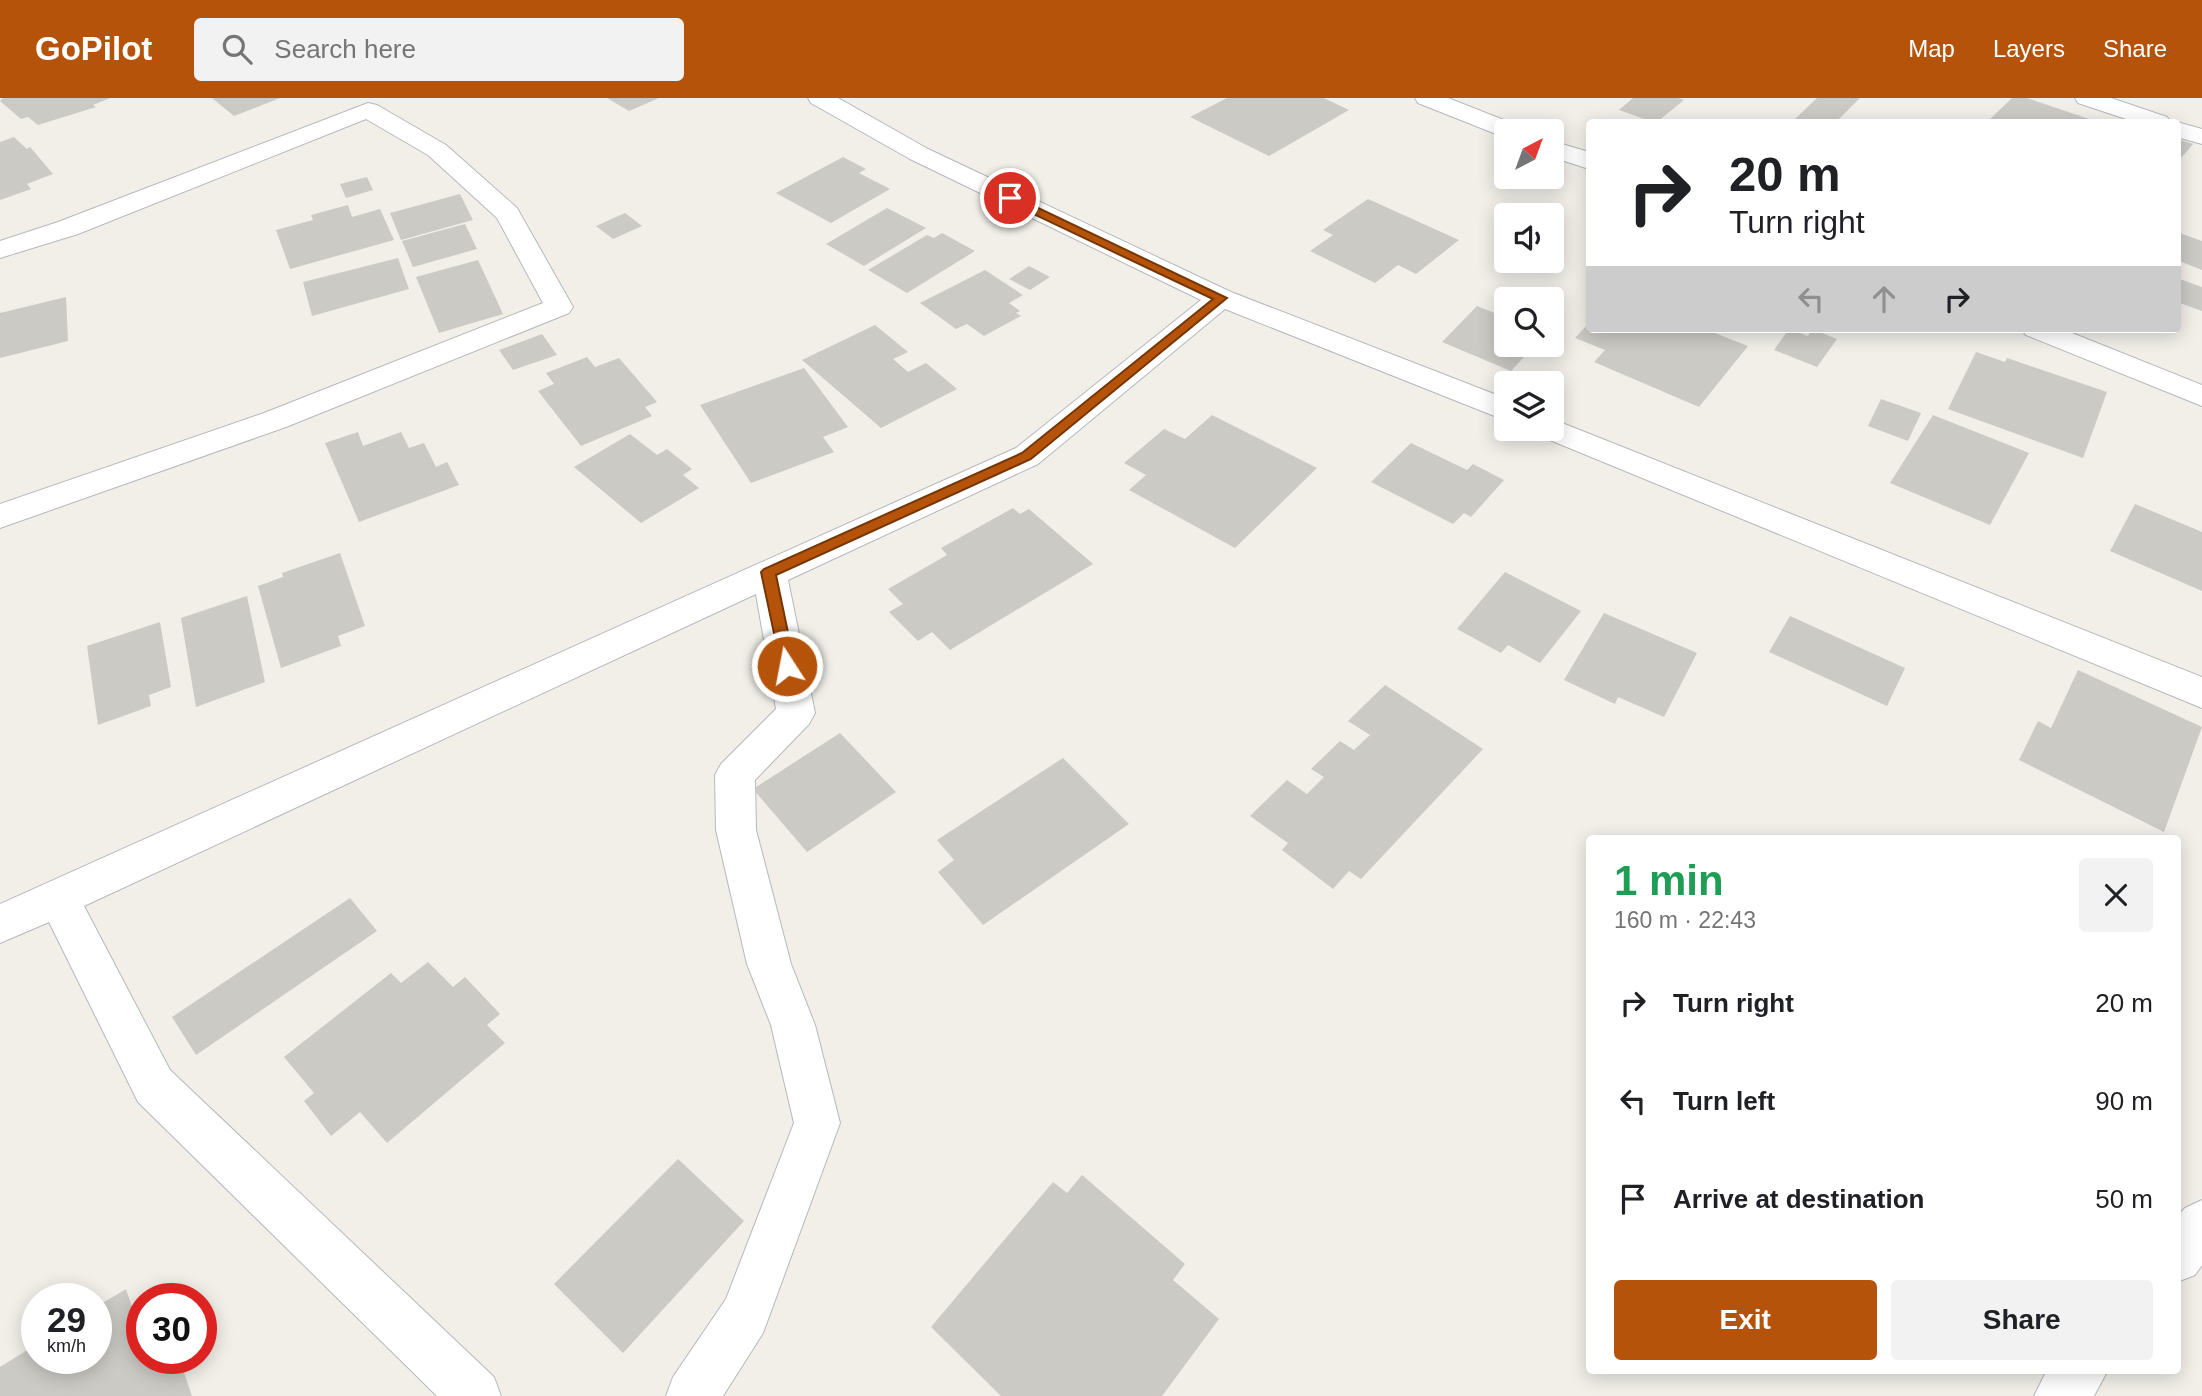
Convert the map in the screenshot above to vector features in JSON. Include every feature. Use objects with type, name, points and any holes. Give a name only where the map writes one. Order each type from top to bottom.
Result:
[{"type":"street","points":[[0,250],[68,228],[394,98]]},
{"type":"street","points":[[820,98],[919,154],[1221,298],[1494,406]]},
{"type":"street","points":[[1427,98],[1494,125]]},
{"type":"street","points":[[2087,98],[2149,119]]},
{"type":"street","points":[[0,516],[275,421],[559,307],[508,214],[437,150],[368,110]]},
{"type":"street","points":[[2181,130],[2202,137]]},
{"type":"street","points":[[1564,152],[1586,160]]},
{"type":"street","points":[[0,924],[1027,456],[1221,298]]},
{"type":"street","points":[[2046,333],[2202,396]]},
{"type":"street","points":[[1564,434],[2202,693]]},
{"type":"street","points":[[692,1396],[745,1315],[817,1123],[793,1025],[769,964],[736,830],[735,775],[796,713],[769,572]]},
{"type":"street","points":[[58,898],[154,1086],[475,1396]]},
{"type":"street","points":[[2181,1252],[2202,1226]]},
{"type":"street","points":[[2060,1396],[2079,1374]]},
{"type":"building","points":[[3,98],[110,98],[93,105],[96,107],[38,125],[28,117],[21,119],[0,101]]},
{"type":"building","points":[[212,98],[280,98],[234,116]]},
{"type":"building","points":[[607,98],[659,98],[629,111]]},
{"type":"building","points":[[1227,98],[1324,98],[1349,110],[1269,156],[1190,117]]},
{"type":"building","points":[[1633,98],[1684,100],[1661,119],[1644,119],[1619,110]]},
{"type":"building","points":[[1817,98],[1860,98],[1839,119],[1795,119]]},
{"type":"building","points":[[2012,98],[2027,98],[2089,119],[1990,119]]},
{"type":"building","points":[[14,137],[27,149],[30,147],[53,174],[27,184],[31,189],[0,200],[0,142]]},
{"type":"building","points":[[2181,140],[2193,144],[2182,157]]},
{"type":"building","points":[[843,157],[866,169],[859,173],[890,189],[831,223],[776,193]]},
{"type":"building","points":[[367,177],[373,190],[346,198],[340,184]]},
{"type":"building","points":[[460,194],[473,220],[401,240],[390,213]]},
{"type":"building","points":[[1368,199],[1459,240],[1416,274],[1398,265],[1375,283],[1310,251],[1333,235],[1323,230]]},
{"type":"building","points":[[348,205],[352,217],[380,209],[394,240],[290,269],[276,230],[313,220],[311,215]]},
{"type":"building","points":[[887,208],[926,228],[864,266],[826,244]]},
{"type":"building","points":[[625,213],[642,226],[613,239],[596,226]]},
{"type":"building","points":[[465,224],[477,249],[413,267],[402,241]]},
{"type":"building","points":[[942,233],[975,251],[907,293],[868,270],[927,235],[934,238]]},
{"type":"building","points":[[2181,233],[2202,241],[2202,270],[2181,262]]},
{"type":"building","points":[[398,258],[409,289],[312,316],[303,282]]},
{"type":"building","points":[[478,260],[503,314],[439,333],[416,277]]},
{"type":"building","points":[[1029,266],[1050,277],[1030,290],[1009,279]]},
{"type":"building","points":[[985,270],[1023,295],[1009,303],[1020,311],[1016,313],[1021,316],[984,336],[967,324],[956,329],[920,303]]},
{"type":"building","points":[[2181,279],[2202,287],[2202,311],[2181,303]]},
{"type":"building","points":[[66,297],[68,341],[0,358],[0,313]]},
{"type":"building","points":[[1477,306],[1494,313],[1494,357],[1524,357],[1511,371],[1442,342]]},
{"type":"building","points":[[875,325],[908,352],[893,359],[908,372],[926,363],[957,389],[881,428],[802,360]]},
{"type":"building","points":[[1586,326],[1586,333],[1715,333],[1748,346],[1699,407],[1594,362],[1605,350],[1575,338]]},
{"type":"building","points":[[1786,333],[1808,336],[1810,333],[1822,333],[1837,339],[1817,367],[1774,350]]},
{"type":"building","points":[[542,334],[557,355],[513,370],[499,350]]},
{"type":"building","points":[[1976,352],[2005,362],[2007,358],[2107,392],[2083,458],[1948,409]]},
{"type":"building","points":[[587,357],[595,367],[619,358],[657,402],[645,407],[652,416],[581,446],[538,391],[554,384],[546,373]]},
{"type":"building","points":[[804,368],[848,427],[823,437],[834,452],[751,483],[700,405]]},
{"type":"building","points":[[1881,399],[1921,413],[1908,441],[1868,426]]},
{"type":"building","points":[[1212,415],[1317,468],[1235,548],[1129,490],[1146,475],[1124,463],[1164,429],[1185,439]]},
{"type":"building","points":[[1933,415],[2029,453],[1990,525],[1890,483]]},
{"type":"building","points":[[358,432],[363,446],[401,432],[409,448],[424,443],[436,467],[447,462],[459,485],[359,522],[325,443]]},
{"type":"building","points":[[630,434],[657,455],[667,449],[692,469],[683,475],[699,488],[641,523],[574,467]]},
{"type":"building","points":[[1411,443],[1467,470],[1473,464],[1504,480],[1471,517],[1464,513],[1453,524],[1371,482]]},
{"type":"building","points":[[2135,504],[2202,532],[2202,591],[2110,551]]},
{"type":"building","points":[[1013,508],[1020,514],[1029,509],[1093,564],[950,650],[932,632],[918,641],[889,612],[903,604],[888,589],[947,555],[941,548]]},
{"type":"building","points":[[340,553],[365,626],[338,636],[341,646],[281,668],[258,586],[283,577],[282,573]]},
{"type":"building","points":[[1505,572],[1581,611],[1540,663],[1508,645],[1501,653],[1457,629]]},
{"type":"building","points":[[247,596],[265,682],[196,707],[181,618]]},
{"type":"building","points":[[1604,613],[1697,653],[1664,717],[1618,697],[1615,704],[1564,680]]},
{"type":"building","points":[[1790,616],[1905,668],[1887,706],[1769,652]]},
{"type":"building","points":[[160,622],[171,687],[149,695],[151,706],[98,725],[87,646]]},
{"type":"building","points":[[2078,670],[2202,727],[2164,832],[2019,760],[2038,721],[2051,728]]},
{"type":"building","points":[[1385,685],[1483,749],[1361,879],[1349,871],[1333,889],[1282,850],[1288,843],[1250,816],[1287,780],[1307,794],[1324,777],[1311,769],[1340,741],[1354,750],[1370,735],[1348,721]]},
{"type":"building","points":[[840,733],[896,792],[807,852],[753,789]]},
{"type":"building","points":[[1063,758],[1129,824],[983,925],[938,872],[954,860],[937,840]]},
{"type":"building","points":[[350,898],[377,931],[196,1055],[172,1017]]},
{"type":"building","points":[[428,962],[453,987],[465,977],[500,1014],[487,1025],[505,1043],[387,1143],[360,1112],[331,1136],[304,1101],[314,1093],[284,1057],[391,973],[401,983]]},
{"type":"building","points":[[678,1159],[744,1221],[623,1353],[554,1284]]},
{"type":"building","points":[[1082,1175],[1185,1264],[1173,1280],[1219,1319],[1162,1396],[1001,1396],[931,1327],[1053,1182],[1067,1193]]},
{"type":"building","points":[[126,1289],[126,1374],[184,1374],[192,1396],[0,1396],[0,1367],[21,1354],[21,1374],[112,1374],[112,1297]]},
{"type":"route","points":[[787,666],[769,572],[1027,456],[1221,298],[1010,198]]}]
